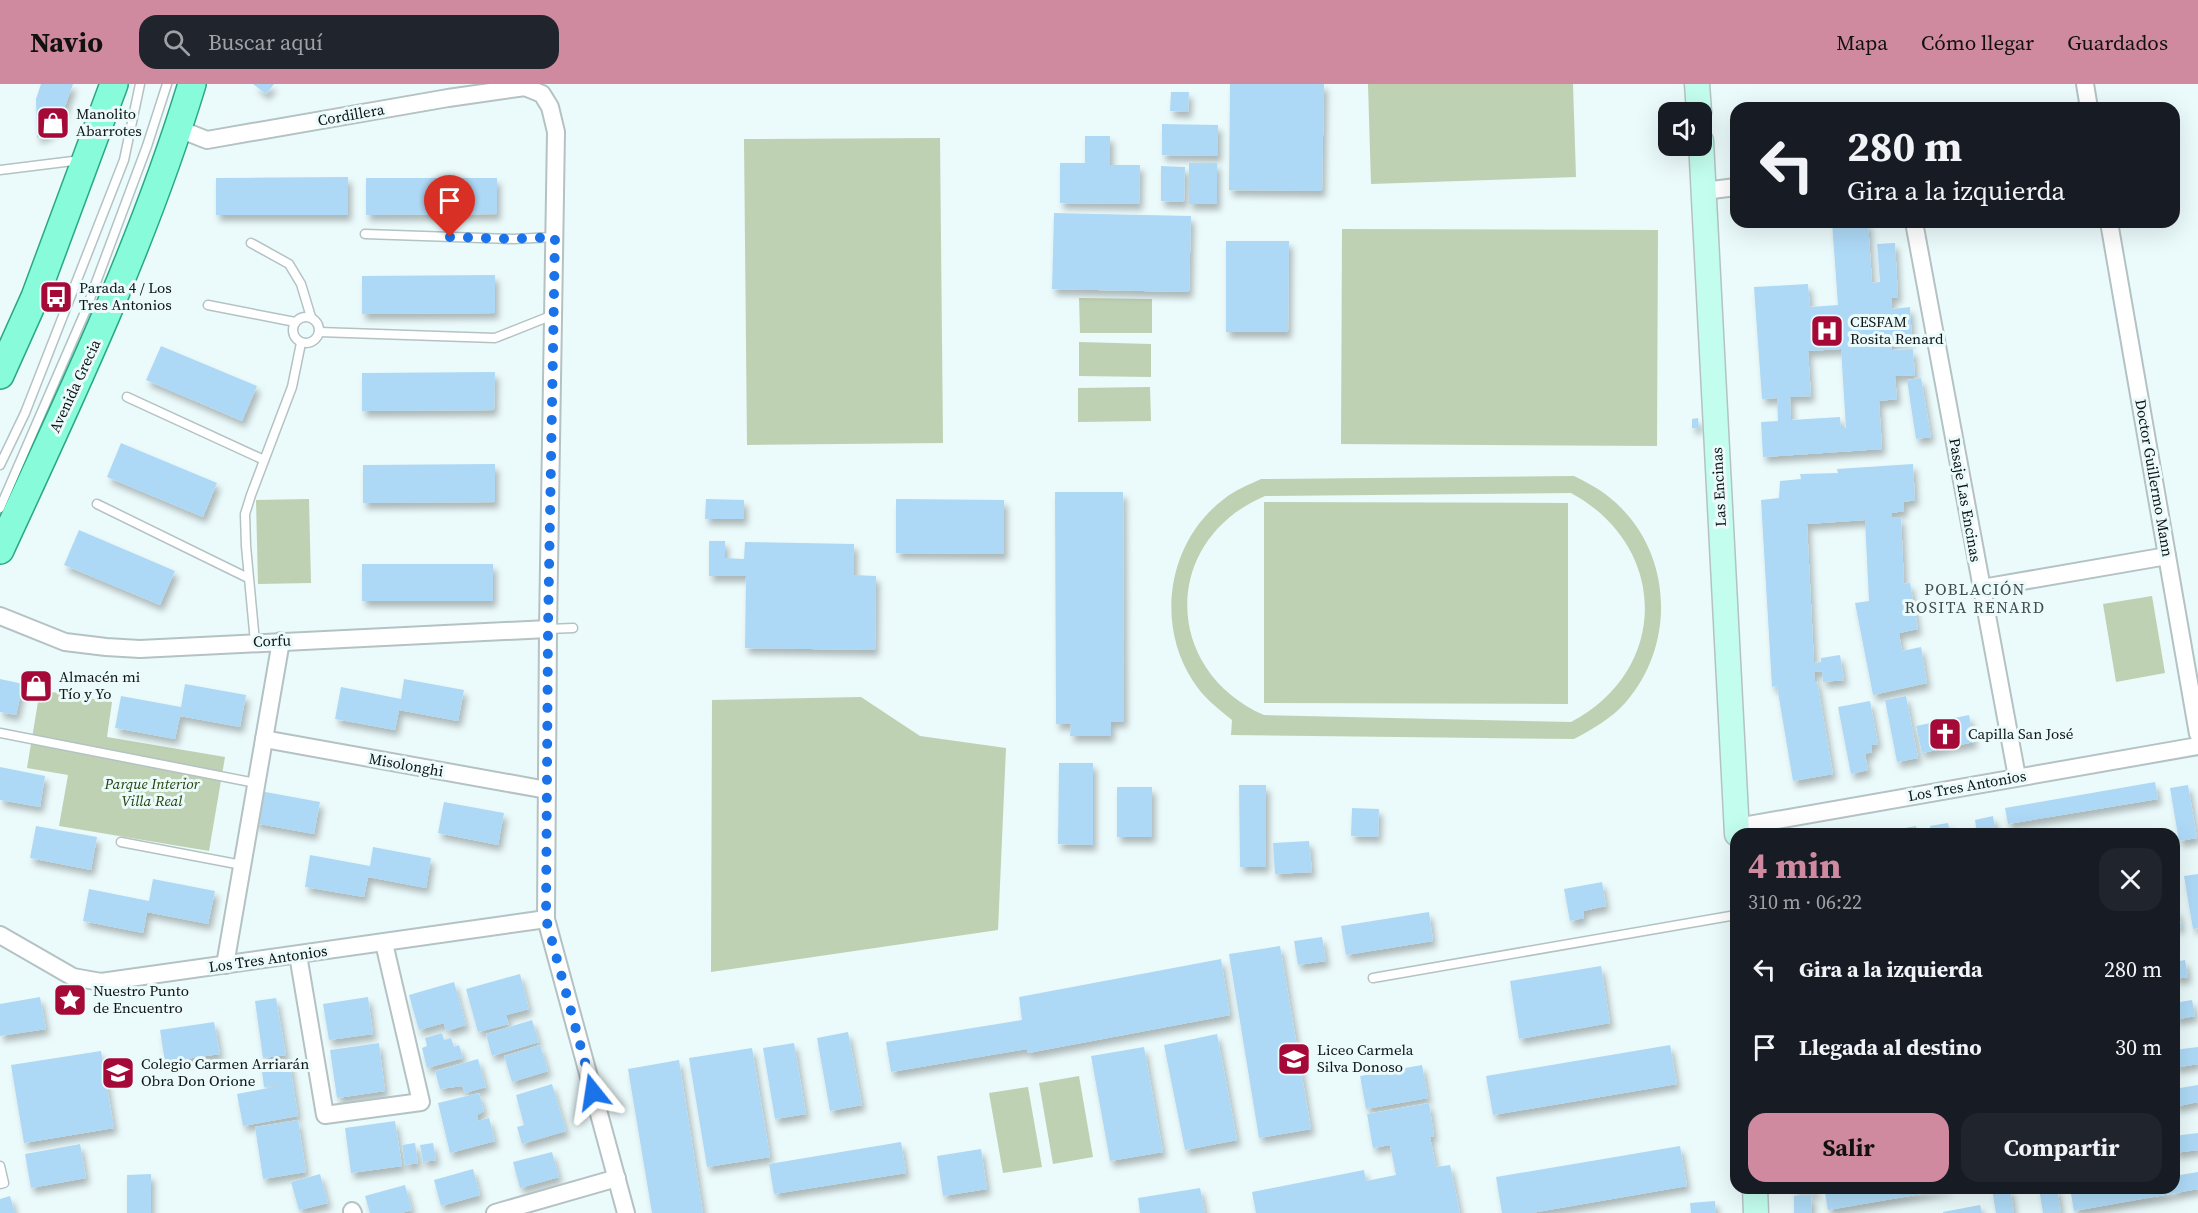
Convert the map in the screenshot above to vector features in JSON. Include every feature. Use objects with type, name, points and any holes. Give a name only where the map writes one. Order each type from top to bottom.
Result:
[{"type":"main road","points":[[0,375],[35,297],[114,84]]},
{"type":"main road","name":"Avenida Grecia","points":[[0,550],[109,313],[179,129],[192,84]]},
{"type":"street","points":[[1697,84],[1698,102]]},
{"type":"street","points":[[2085,84],[2088,102]]},
{"type":"street","name":"Cordillera","points":[[179,129],[207,140],[447,91],[525,87],[542,94],[550,107],[556,132],[555,237]]},
{"type":"street","name":"Las Encinas","points":[[1702,156],[1737,828]]},
{"type":"street","points":[[1704,191],[1730,188]]},
{"type":"street","name":"Pasaje Las Encinas","points":[[1915,228],[2017,777]]},
{"type":"street","name":"Doctor Guillermo Mann","points":[[2110,228],[2198,734]]},
{"type":"street","points":[[555,237],[548,629],[546,919],[626,1213]]},
{"type":"street","points":[[1982,588],[2167,556]]},
{"type":"street","name":"Corfu","points":[[0,616],[65,642],[140,649],[548,629]]},
{"type":"street","points":[[225,965],[281,641]]},
{"type":"street","name":"Misolonghi","points":[[264,739],[547,790]]},
{"type":"street","name":"Los Tres Antonios","points":[[1748,828],[2017,777],[2198,746]]},
{"type":"street","name":"Los Tres Antonios","points":[[0,936],[73,976],[101,982],[546,919]]},
{"type":"street","points":[[297,955],[325,1115],[421,1102],[384,943]]},
{"type":"street","points":[[495,1213],[617,1178]]},
{"type":"street","points":[[1755,1194],[1756,1213]]},
{"type":"lane","points":[[0,465],[29,402],[124,160],[140,84]]},
{"type":"lane","points":[[0,508],[86,312],[147,147],[167,84]]},
{"type":"lane","points":[[0,171],[87,159]]},
{"type":"lane","points":[[365,234],[513,239],[555,237]]},
{"type":"lane","points":[[252,243],[289,264],[301,284],[311,317],[319,326],[320,332],[313,342],[302,343]]},
{"type":"lane","points":[[208,305],[295,322]]},
{"type":"lane","points":[[320,332],[495,338],[553,315]]},
{"type":"lane","points":[[302,343],[293,334],[295,322],[299,318],[311,317]]},
{"type":"lane","points":[[255,642],[248,578],[245,514],[292,387],[302,343]]},
{"type":"lane","points":[[127,396],[264,460]]},
{"type":"lane","points":[[97,504],[248,578]]},
{"type":"lane","points":[[548,629],[573,628]]},
{"type":"lane","points":[[0,733],[256,783]]},
{"type":"lane","points":[[121,842],[242,865]]},
{"type":"lane","points":[[1373,978],[1730,916]]},
{"type":"lane","points":[[0,1166],[4,1183],[0,1184]]},
{"type":"green space","points":[[1368,84],[1573,84],[1576,177],[1371,184]]},
{"type":"green space","points":[[940,138],[943,443],[747,445],[744,139]]},
{"type":"green space","points":[[1342,229],[1658,230],[1657,446],[1341,444]]},
{"type":"green space","points":[[1079,298],[1152,299],[1152,333],[1080,333]]},
{"type":"green space","points":[[1079,342],[1151,344],[1151,377],[1079,376]]},
{"type":"green space","points":[[1150,387],[1151,421],[1078,422],[1078,388]]},
{"type":"green space","points":[[1574,476],[1609,497],[1630,518],[1646,542],[1656,568],[1661,596],[1660,624],[1654,652],[1643,678],[1615,713],[1574,739],[1231,735],[1232,720],[1201,692],[1181,658],[1174,634],[1171,609],[1173,584],[1190,537],[1205,517],[1228,496],[1261,479]],"holes":[[[1571,493],[1603,516],[1626,544],[1640,575],[1645,608],[1640,641],[1627,672],[1603,699],[1571,722],[1264,715],[1230,694],[1206,668],[1192,638],[1187,605],[1192,573],[1207,542],[1231,516],[1265,496]]]},
{"type":"green space","points":[[309,499],[311,583],[258,584],[256,500]]},
{"type":"green space","points":[[1264,502],[1568,503],[1568,704],[1264,703]]},
{"type":"green space","points":[[2152,596],[2165,673],[2116,682],[2103,604]]},
{"type":"green space","name":"Parque Interior Villa Real","points":[[40,690],[112,702],[107,737],[225,757],[209,851],[59,826],[68,775],[27,768]]},
{"type":"green space","points":[[861,697],[920,736],[1006,748],[998,930],[711,972],[712,700]]},
{"type":"green space","points":[[1079,1076],[1093,1157],[1053,1164],[1039,1083]]},
{"type":"green space","points":[[1028,1087],[1042,1167],[1003,1173],[989,1093]]},
{"type":"building","points":[[41,84],[73,84],[58,126],[46,135],[37,138],[36,99]]},
{"type":"building","points":[[253,84],[274,84],[266,94]]},
{"type":"building","points":[[1230,84],[1324,84],[1322,191],[1229,190]]},
{"type":"building","points":[[1171,92],[1189,92],[1188,112],[1170,111]]},
{"type":"building","points":[[1162,124],[1218,125],[1218,156],[1162,155]]},
{"type":"building","points":[[1085,136],[1110,136],[1110,165],[1140,165],[1139,204],[1060,203],[1060,163],[1085,163]]},
{"type":"building","points":[[1189,163],[1217,163],[1217,204],[1189,204]]},
{"type":"building","points":[[1161,166],[1185,167],[1184,202],[1161,201]]},
{"type":"building","points":[[348,177],[348,215],[216,215],[216,178]]},
{"type":"building","points":[[366,178],[497,178],[497,214],[366,215]]},
{"type":"building","points":[[1054,213],[1191,216],[1189,292],[1052,289]]},
{"type":"building","points":[[1832,228],[1868,228],[1872,283],[1880,282],[1877,244],[1895,243],[1898,297],[1891,298],[1892,309],[1910,307],[1912,341],[1892,343],[1892,350],[1913,349],[1915,375],[1895,376],[1897,399],[1879,401],[1882,449],[1763,457],[1761,422],[1778,421],[1777,398],[1762,399],[1754,287],[1808,284],[1810,307],[1838,305]],"holes":[[[1841,349],[1846,428],[1841,428],[1840,417],[1791,420],[1790,397],[1811,396],[1808,351]]]},
{"type":"building","points":[[1226,241],[1289,241],[1288,332],[1226,332]]},
{"type":"building","points":[[495,275],[495,313],[362,314],[362,276]]},
{"type":"building","points":[[161,346],[257,386],[242,421],[146,380]]},
{"type":"building","points":[[495,372],[494,410],[362,411],[362,373]]},
{"type":"building","points":[[1921,378],[1931,437],[1916,439],[1907,380]]},
{"type":"building","points":[[1698,418],[1699,428],[1692,428],[1692,419]]},
{"type":"building","points":[[121,443],[217,483],[203,517],[107,477]]},
{"type":"building","points":[[495,464],[495,502],[363,503],[363,465]]},
{"type":"building","points":[[1913,464],[1915,500],[1904,502],[1904,511],[1892,513],[1892,517],[1901,517],[1904,584],[1910,583],[1918,629],[1899,633],[1902,651],[1921,647],[1927,683],[1873,695],[1855,603],[1869,601],[1865,520],[1807,524],[1814,663],[1821,662],[1821,658],[1840,655],[1844,680],[1823,682],[1822,671],[1814,672],[1833,774],[1793,781],[1777,686],[1772,687],[1761,500],[1779,498],[1780,481],[1801,479],[1800,474],[1838,473],[1837,469]]},
{"type":"building","points":[[1055,492],[1123,492],[1124,721],[1111,722],[1111,736],[1070,736],[1071,724],[1056,724]]},
{"type":"building","points":[[706,499],[744,500],[744,519],[705,519]]},
{"type":"building","points":[[896,499],[1004,500],[1004,554],[896,553]]},
{"type":"building","points":[[79,530],[175,571],[160,605],[64,565]]},
{"type":"building","points":[[709,541],[725,541],[725,558],[744,559],[745,542],[854,544],[854,575],[876,576],[875,650],[745,648],[746,576],[709,576]]},
{"type":"building","points":[[362,564],[493,564],[493,601],[362,601]]},
{"type":"building","points":[[0,679],[23,684],[16,715],[0,712]]},
{"type":"building","points":[[404,679],[464,690],[458,721],[399,710],[395,730],[335,719],[341,687],[401,699]]},
{"type":"building","points":[[185,684],[246,695],[240,727],[180,716],[175,739],[115,728],[121,696],[181,707]]},
{"type":"building","points":[[1906,696],[1918,758],[1897,762],[1885,700]]},
{"type":"building","points":[[1870,701],[1878,744],[1871,745],[1872,752],[1865,754],[1868,770],[1851,774],[1838,707]]},
{"type":"building","name":"Capilla San José","points":[[1969,715],[1974,742],[1922,753],[1916,726]]},
{"type":"building","points":[[1059,763],[1093,763],[1093,845],[1058,844]]},
{"type":"building","points":[[0,767],[45,776],[40,807],[0,800]]},
{"type":"building","points":[[2155,782],[2158,799],[2008,824],[2005,808]]},
{"type":"building","points":[[1239,785],[1266,785],[1266,867],[1240,867]]},
{"type":"building","points":[[2188,785],[2197,838],[2180,841],[2180,828],[2177,828],[2170,788]]},
{"type":"building","points":[[1117,787],[1152,787],[1152,837],[1117,837]]},
{"type":"building","points":[[260,791],[320,802],[314,834],[254,823]]},
{"type":"building","points":[[444,802],[504,813],[498,845],[438,833]]},
{"type":"building","points":[[1352,808],[1379,809],[1378,837],[1351,836]]},
{"type":"building","points":[[1993,816],[1995,828],[1976,828],[1975,820]]},
{"type":"building","points":[[1948,823],[1949,828],[1930,828],[1930,826]]},
{"type":"building","points":[[36,826],[97,837],[91,870],[30,858]]},
{"type":"building","points":[[1309,841],[1312,872],[1275,874],[1273,843]]},
{"type":"building","points":[[373,847],[431,858],[426,888],[368,877],[364,897],[305,887],[310,855],[370,866]]},
{"type":"building","points":[[2198,874],[2198,928],[2193,929],[2184,876]]},
{"type":"building","points":[[153,879],[215,891],[208,924],[147,912],[143,933],[83,921],[89,889],[149,901]]},
{"type":"building","points":[[1602,882],[1606,906],[1583,911],[1584,918],[1570,921],[1564,889]]},
{"type":"building","points":[[1429,912],[1433,941],[1346,955],[1341,926]]},
{"type":"building","points":[[1322,937],[1326,961],[1298,965],[1294,941]]},
{"type":"building","points":[[1280,946],[1311,1129],[1259,1138],[1229,954]]},
{"type":"building","points":[[1221,959],[1230,1015],[1028,1053],[1027,1049],[891,1072],[886,1042],[1022,1020],[1019,997]]},
{"type":"building","points":[[2185,960],[2188,977],[2180,978],[2180,961]]},
{"type":"building","points":[[1601,966],[1610,1023],[1519,1039],[1510,981]]},
{"type":"building","points":[[520,974],[529,1009],[506,1015],[509,1024],[478,1032],[466,989]]},
{"type":"building","points":[[454,982],[466,1025],[446,1031],[444,1023],[419,1030],[409,995]]},
{"type":"building","points":[[40,997],[46,1029],[0,1036],[0,1004]]},
{"type":"building","points":[[368,997],[373,1034],[329,1040],[323,1004]]},
{"type":"building","points":[[276,998],[286,1055],[263,1058],[255,1001]]},
{"type":"building","points":[[2192,1000],[2195,1016],[2180,1019],[2180,1002]]},
{"type":"building","points":[[532,1020],[539,1042],[492,1056],[486,1034]]},
{"type":"building","points":[[214,1022],[220,1054],[165,1062],[160,1030]]},
{"type":"building","points":[[848,1032],[862,1105],[830,1111],[817,1038]]},
{"type":"building","points":[[442,1033],[444,1040],[451,1038],[454,1047],[459,1045],[463,1058],[427,1068],[422,1048],[427,1046],[425,1038]]},
{"type":"building","points":[[1217,1034],[1237,1140],[1185,1150],[1164,1045]]},
{"type":"building","points":[[379,1043],[385,1091],[337,1098],[330,1050]]},
{"type":"building","points":[[794,1043],[806,1114],[775,1119],[763,1048]]},
{"type":"building","points":[[540,1045],[548,1071],[512,1082],[504,1056]]},
{"type":"building","points":[[1670,1045],[1677,1084],[1493,1115],[1486,1076]]},
{"type":"building","points":[[1144,1047],[1163,1152],[1110,1161],[1091,1056]]},
{"type":"building","points":[[2198,1047],[2198,1064],[2180,1067],[2180,1049]]},
{"type":"building","points":[[752,1048],[770,1157],[707,1167],[689,1058]]},
{"type":"building","points":[[101,1051],[114,1128],[24,1143],[11,1065]]},
{"type":"building","points":[[289,1059],[298,1116],[243,1126],[237,1094],[284,1085],[264,1087],[261,1063]]},
{"type":"building","points":[[478,1059],[486,1087],[465,1093],[462,1086],[440,1089],[435,1071]]},
{"type":"building","points":[[679,1060],[703,1213],[652,1213],[628,1069]]},
{"type":"building","points":[[1422,1065],[1428,1098],[1366,1109],[1360,1076]]},
{"type":"building","points":[[552,1084],[566,1131],[522,1144],[517,1127],[524,1125],[516,1095]]},
{"type":"building","points":[[2198,1085],[2198,1102],[2180,1106],[2180,1088]]},
{"type":"building","points":[[479,1093],[484,1111],[477,1115],[478,1121],[489,1118],[495,1141],[450,1153],[438,1103]]},
{"type":"building","points":[[1429,1103],[1434,1136],[1430,1137],[1436,1167],[1450,1165],[1460,1213],[1256,1213],[1252,1192],[1364,1170],[1366,1181],[1396,1175],[1390,1145],[1373,1148],[1367,1114]]},
{"type":"building","points":[[298,1120],[306,1172],[263,1179],[255,1127]]},
{"type":"building","points":[[395,1121],[402,1166],[351,1173],[345,1128]]},
{"type":"building","points":[[2198,1133],[2198,1150],[2180,1152],[2180,1135]]},
{"type":"building","points":[[901,1142],[906,1173],[774,1194],[769,1164]]},
{"type":"building","points":[[415,1143],[418,1163],[405,1165],[402,1145]]},
{"type":"building","points":[[433,1143],[436,1160],[423,1162],[420,1145]]},
{"type":"building","points":[[80,1144],[86,1178],[31,1188],[25,1154]]},
{"type":"building","points":[[1680,1146],[1687,1186],[1531,1213],[1502,1213],[1496,1177]]},
{"type":"building","points":[[981,1149],[987,1189],[943,1196],[937,1156]]},
{"type":"building","points":[[552,1152],[559,1177],[520,1188],[513,1162]]},
{"type":"building","points":[[473,1169],[480,1195],[441,1206],[434,1180]]},
{"type":"building","points":[[2198,1172],[2198,1189],[2180,1192],[2180,1175]]},
{"type":"building","points":[[151,1174],[151,1213],[127,1213],[127,1175]]},
{"type":"building","points":[[320,1174],[328,1203],[299,1210],[291,1182]]},
{"type":"building","points":[[405,1185],[412,1210],[401,1213],[370,1213],[365,1196]]},
{"type":"building","points":[[1200,1188],[1205,1213],[1140,1213],[1138,1198]]},
{"type":"building","points":[[1825,1194],[1921,1194],[1828,1210]]},
{"type":"building","points":[[1993,1194],[2011,1194],[2014,1213],[1996,1213]]},
{"type":"building","points":[[2040,1194],[2058,1194],[2061,1212],[2043,1213]]},
{"type":"building","points":[[2071,1194],[2170,1194],[2074,1211]]},
{"type":"building","points":[[10,1196],[15,1213],[0,1213],[0,1199]]},
{"type":"building","points":[[1794,1196],[1811,1196],[1812,1213],[1794,1213]]},
{"type":"building","points":[[1715,1201],[1716,1213],[1691,1213],[1690,1203]]},
{"type":"building","points":[[1980,1205],[1982,1213],[1943,1213],[1943,1212]]},
{"type":"place","name":"Manolito Abarrotes","points":[[53,123]]},
{"type":"place","name":"Parada 4 / Los Tres Antonios","points":[[56,297]]},
{"type":"place","name":"CESFAM Rosita Renard","points":[[1827,331]]},
{"type":"place","name":"Almacén mi Tío y Yo","points":[[36,686]]},
{"type":"place","name":"Capilla San José","points":[[1945,734]]},
{"type":"place","name":"Nuestro Punto de Encuentro","points":[[70,1000]]},
{"type":"place","name":"Liceo Carmela Silva Donoso","points":[[1294,1059]]},
{"type":"place","name":"Colegio Carmen Arriarán Obra Don Orione","points":[[118,1073]]},
{"type":"district","name":"POBLACIÓN ROSITA RENARD","points":[[1975,598]]},
{"type":"route","points":[[450,237],[513,239],[555,237],[548,629],[546,919],[593,1092]]}]
